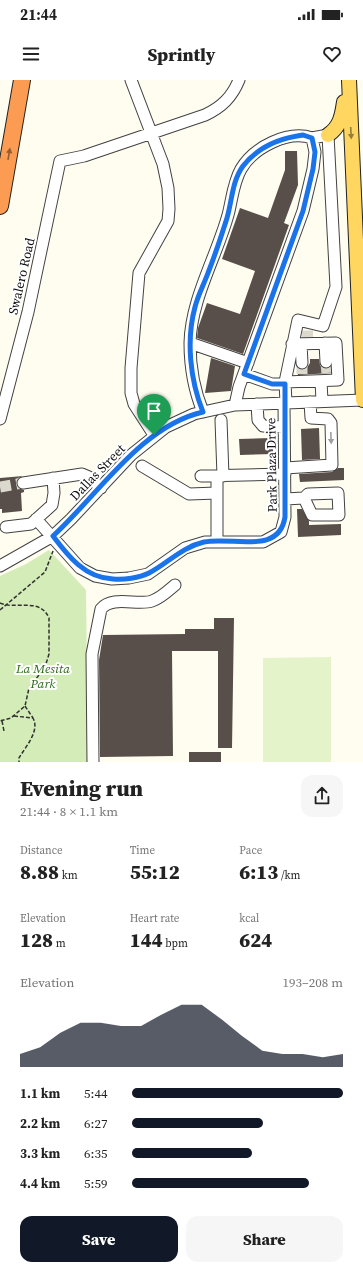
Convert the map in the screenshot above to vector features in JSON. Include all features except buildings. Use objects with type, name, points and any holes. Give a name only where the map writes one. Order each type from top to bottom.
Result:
[{"type":"highway","points":[[0,206],[22,80]]},
{"type":"main road","points":[[328,135],[334,131],[341,120],[349,80]]},
{"type":"main road","points":[[349,80],[363,400]]},
{"type":"street","points":[[131,80],[163,164],[168,188],[169,215],[164,230],[147,256],[140,273],[131,374],[131,393],[134,404],[154,435]]},
{"type":"street","points":[[150,133],[212,112],[223,104],[234,90],[239,80]]},
{"type":"street","name":"Swalero Road","points":[[0,419],[31,297],[60,161],[84,156],[150,133]]},
{"type":"street","points":[[203,412],[194,383],[190,343],[195,307],[216,251],[228,214],[233,191],[242,168],[249,158],[267,146],[284,138],[303,135],[312,138],[328,135],[336,287],[323,326],[298,320],[297,340],[302,373]]},
{"type":"street","points":[[235,405],[246,369],[303,211],[313,169],[315,152],[312,138]]},
{"type":"street","points":[[297,340],[326,341]]},
{"type":"street","name":"Park Plaza Drive","points":[[36,519],[80,568],[95,576],[112,579],[129,578],[148,574],[185,548],[205,542],[263,542],[281,532],[284,526],[285,499],[285,383],[297,340]]},
{"type":"street","points":[[190,343],[246,369],[272,384],[285,383],[302,373],[325,374],[338,380],[326,341]]},
{"type":"street","points":[[322,401],[326,341]]},
{"type":"street","points":[[272,384],[272,403]]},
{"type":"street","name":"Dallas Street","points":[[1,565],[56,540],[100,488],[131,455],[154,435],[166,427],[194,414],[235,405],[363,400]]},
{"type":"street","points":[[201,476],[285,471],[332,465],[330,420],[311,418],[310,402]]},
{"type":"street","points":[[257,404],[258,420],[263,426],[284,427]]},
{"type":"street","points":[[217,542],[217,493],[220,476],[221,420]]},
{"type":"street","points":[[142,466],[190,494],[217,493]]},
{"type":"street","points":[[24,483],[82,474],[89,477],[100,488]]},
{"type":"street","points":[[6,527],[31,524],[52,506],[54,493],[53,478]]},
{"type":"street","points":[[285,499],[304,498]]},
{"type":"street","points":[[93,762],[92,654],[101,609],[107,604],[153,601],[176,585]]},
{"type":"path","points":[[0,610],[45,572],[56,540]]},
{"type":"path","points":[[0,603],[6,606],[34,605],[46,612],[49,618],[49,654],[45,667],[29,688],[25,706],[13,716],[1,721],[4,731]]},
{"type":"path","points":[[19,762],[19,758],[36,729],[36,723],[25,706]]},
{"type":"path","points":[[13,716],[33,718]]},
{"type":"green space","name":"La Mesita Park","points":[[49,550],[86,590],[88,762],[0,762],[0,576],[26,564]]},
{"type":"green space","points":[[331,657],[331,762],[263,762],[263,658]]},
{"type":"tunnel","points":[[302,336],[317,336]]},
{"type":"tunnel","points":[[326,362],[327,374]]},
{"type":"tunnel","points":[[302,363],[302,375]]},
{"type":"tunnel","points":[[0,487],[23,483]]},
{"type":"route","points":[[303,135],[312,138],[315,152],[313,169],[303,211],[244,374],[272,384],[285,384],[285,517],[284,526],[281,532],[263,542],[205,542],[185,548],[148,574],[129,578],[112,579],[95,576],[80,568],[53,536],[131,455],[154,435],[166,427],[194,414],[203,412],[194,383],[190,343],[195,307],[216,251],[228,214],[231,197],[242,168],[249,158],[267,146],[284,138],[303,135]]}]
